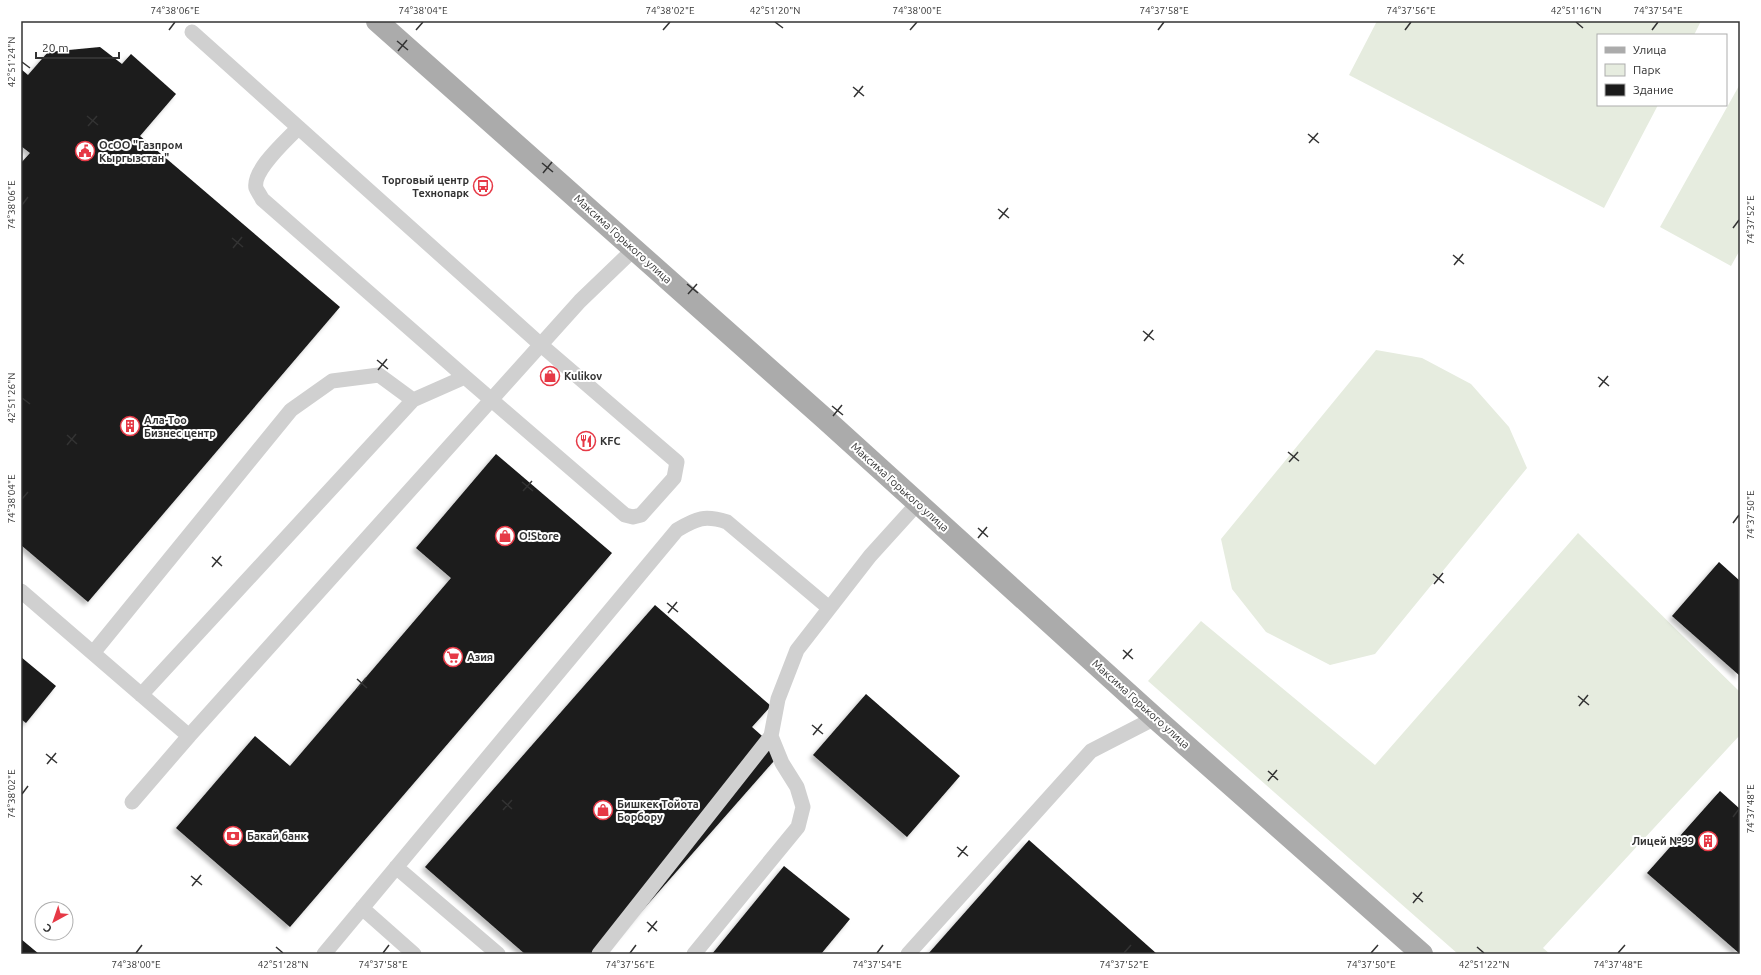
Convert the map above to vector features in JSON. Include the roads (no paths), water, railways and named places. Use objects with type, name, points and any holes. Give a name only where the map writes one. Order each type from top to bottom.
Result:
[{"type":"main road","name":"Максима Горького улица","points":[[377,21],[400,31],[634,249],[918,503],[1155,718],[1422,954]]},
{"type":"lane","points":[[192,32],[541,345],[677,462],[674,478],[641,515],[633,517],[625,515],[464,377],[262,199],[256,188],[257,177],[262,167],[298,128]]},
{"type":"lane","points":[[132,802],[189,736],[580,301],[634,249]]},
{"type":"lane","points":[[93,653],[291,410],[332,381],[379,375],[413,400]]},
{"type":"lane","points":[[141,695],[413,400],[464,377]]},
{"type":"lane","points":[[599,954],[771,736],[778,699],[797,650],[870,556],[918,503]]},
{"type":"lane","points":[[324,954],[677,530],[696,519],[712,517],[727,522],[829,608]]},
{"type":"lane","points":[[21,591],[189,736]]},
{"type":"lane","points":[[908,954],[1091,752],[1155,718]]},
{"type":"lane","points":[[694,954],[798,827],[803,808],[797,787],[782,763],[771,736]]},
{"type":"lane","points":[[396,867],[498,954]]},
{"type":"lane","points":[[362,908],[414,954]]},
{"type":"place","name":"ОсОО \"Газпром Кыргызстан\"","points":[[85,151]]},
{"type":"place","name":"Торговый центр Технопарк","points":[[483,186]]},
{"type":"place","name":"Kulikov","points":[[550,376]]},
{"type":"place","name":"Ала-Тоо Бизнес центр","points":[[130,426]]},
{"type":"place","name":"KFC","points":[[586,441]]},
{"type":"place","name":"O!Store","points":[[505,536]]},
{"type":"place","name":"Азия","points":[[453,657]]},
{"type":"place","name":"Бишкек Тойота Борбору","points":[[603,810]]},
{"type":"place","name":"Бакай банк","points":[[233,836]]},
{"type":"place","name":"Лицей №99","points":[[1708,841]]}]
